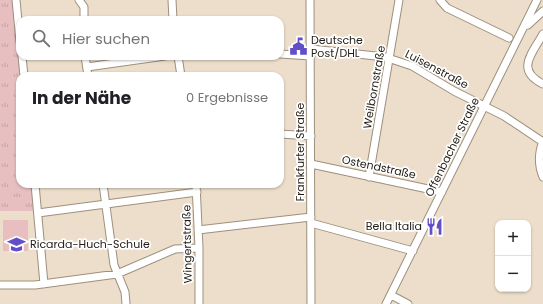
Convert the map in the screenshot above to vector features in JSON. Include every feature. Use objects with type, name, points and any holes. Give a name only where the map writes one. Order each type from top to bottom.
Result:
[{"type":"street","points":[[16,0],[18,16]]},
{"type":"street","points":[[79,0],[84,7],[84,16]]},
{"type":"street","points":[[172,0],[173,16]]},
{"type":"street","name":"Frankfurter Straße","points":[[310,0],[312,304]]},
{"type":"street","name":"Weilbornstraße","points":[[369,177],[399,0]]},
{"type":"street","points":[[440,0],[447,8],[509,38]]},
{"type":"street","name":"Offenbacher Straße","points":[[386,304],[524,29],[537,0]]},
{"type":"street","points":[[524,29],[543,11]]},
{"type":"street","points":[[543,34],[531,56],[528,66],[528,73],[532,78],[543,84]]},
{"type":"street","name":"Luisenstraße","points":[[284,54],[311,53],[390,58],[415,68],[484,107],[504,116],[543,141]]},
{"type":"street","points":[[22,60],[24,72]]},
{"type":"street","points":[[86,60],[88,72]]},
{"type":"street","points":[[87,67],[137,60]]},
{"type":"street","points":[[179,60],[180,72]]},
{"type":"street","points":[[284,134],[311,136]]},
{"type":"street","points":[[543,141],[539,164],[543,177]]},
{"type":"street","name":"Ostendstraße","points":[[311,164],[442,192]]},
{"type":"street","points":[[35,188],[44,284]]},
{"type":"street","points":[[103,188],[114,265],[125,292],[126,304]]},
{"type":"street","points":[[38,213],[105,204],[196,188]]},
{"type":"street","name":"Wingertstraße","points":[[196,188],[199,248],[199,304]]},
{"type":"street","points":[[198,230],[311,220],[413,251]]},
{"type":"street","points":[[0,285],[44,284],[117,274],[175,249],[199,248]]},
{"type":"street","points":[[391,295],[408,304]]},
{"type":"green space","points":[[0,0],[13,0],[16,28],[16,60],[19,60],[21,72],[16,72],[16,188],[31,188],[34,211],[0,211]]},
{"type":"green space","points":[[3,220],[28,220],[28,251],[3,251]]},
{"type":"place","name":"Deutsche Post/DHL","points":[[298,46]]},
{"type":"place","name":"Bella Italia","points":[[435,226]]},
{"type":"place","name":"Ricarda-Huch-Schule","points":[[17,244]]}]
